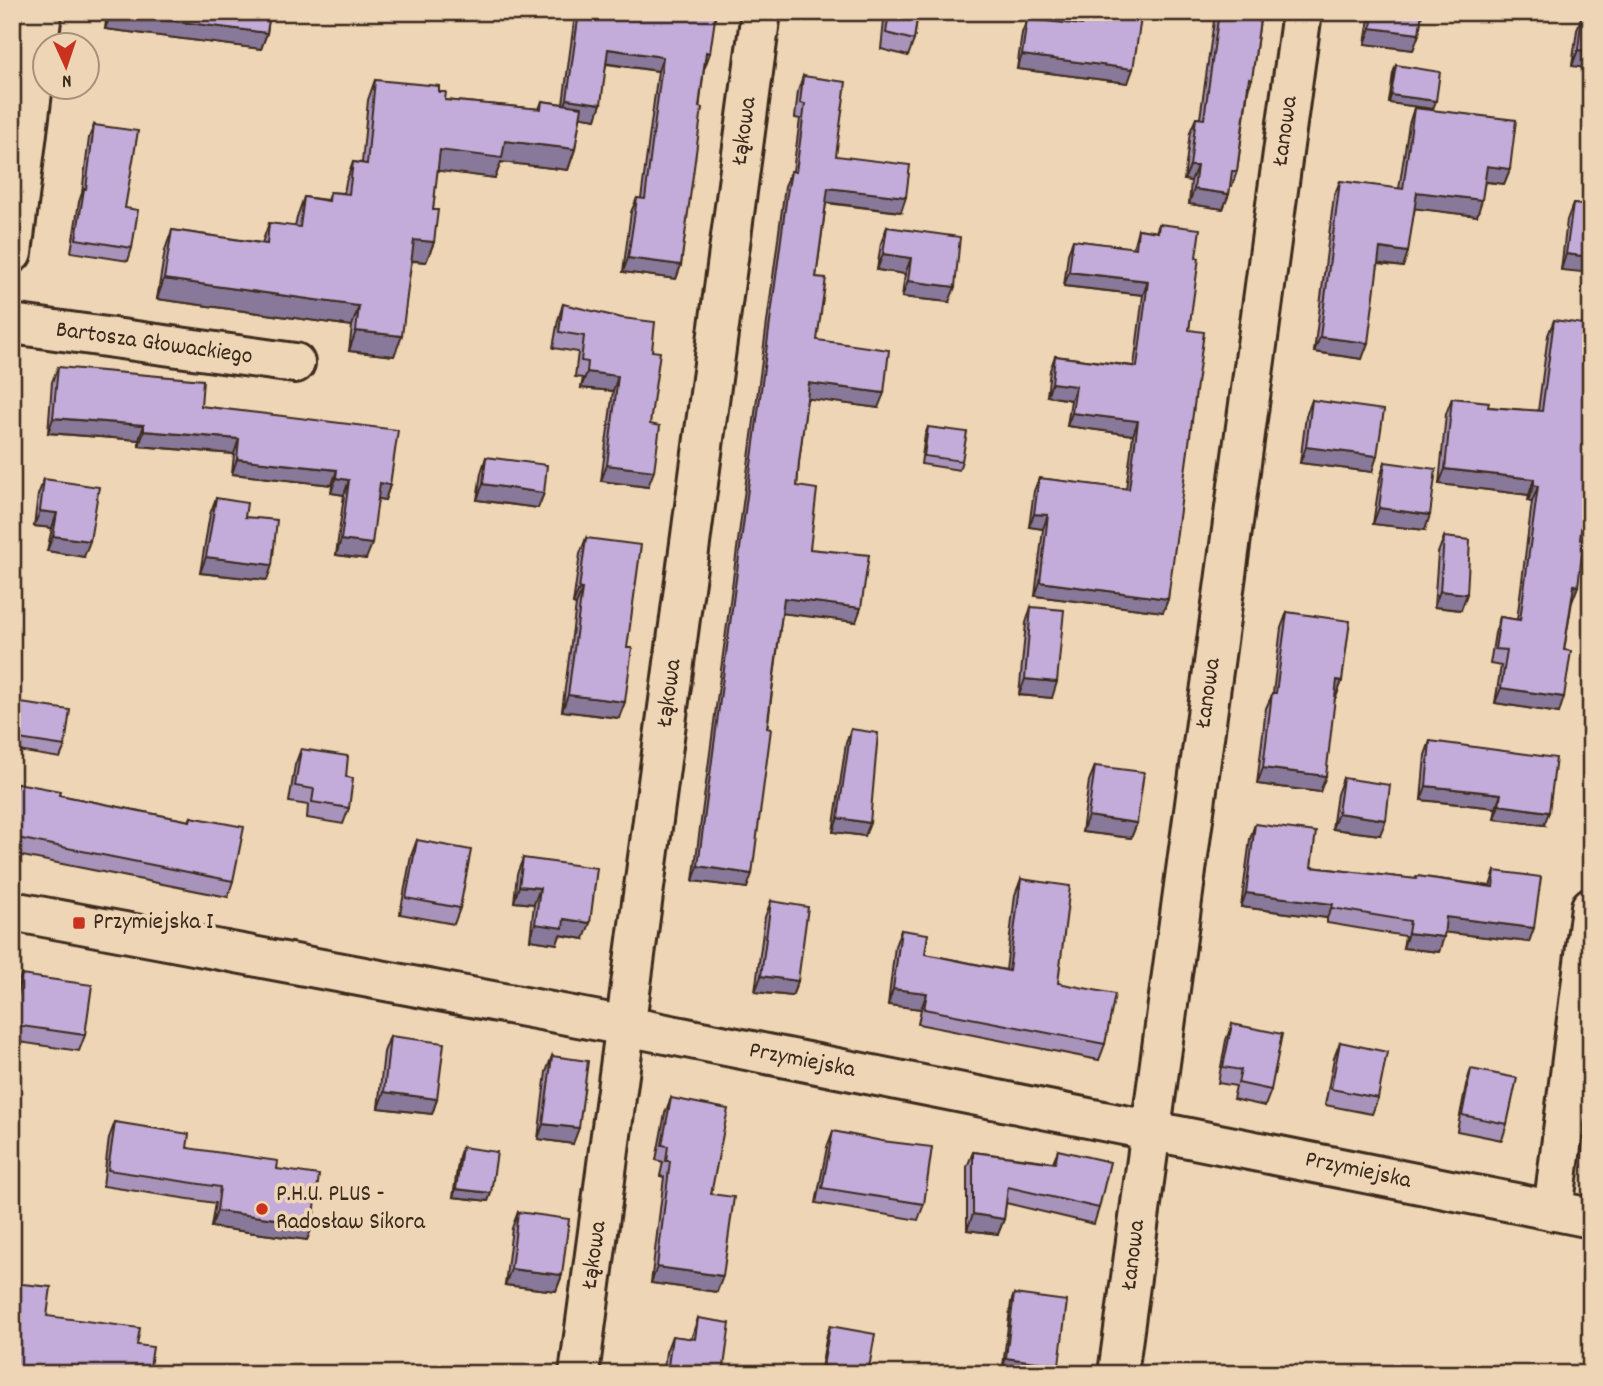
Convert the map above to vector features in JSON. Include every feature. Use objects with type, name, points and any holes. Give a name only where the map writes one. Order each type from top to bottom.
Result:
[{"type":"street","points":[[12,253],[42,12]]},
{"type":"street","name":"Łąkowa","points":[[579,1374],[761,12]]},
{"type":"street","name":"Łanowa","points":[[1118,1374],[1302,12]]},
{"type":"street","name":"Bartosza Głowackiego","points":[[12,324],[295,363]]},
{"type":"street","points":[[1553,1211],[1591,908]]},
{"type":"street","name":"Przymiejska","points":[[12,911],[625,1026],[1591,1218]]},
{"type":"building","points":[[111,12],[270,12],[267,33]]},
{"type":"building","points":[[579,12],[716,12],[710,53],[706,52],[699,107],[702,108],[681,265],[628,258],[637,198],[645,199],[663,57],[608,49],[601,104],[567,99]]},
{"type":"building","points":[[889,12],[918,12],[914,40],[886,33]]},
{"type":"building","points":[[1084,12],[1142,12],[1133,69],[1022,55],[1027,19],[1082,25]]},
{"type":"building","points":[[1219,12],[1261,12],[1237,171],[1232,171],[1229,194],[1194,189],[1197,166],[1190,166],[1196,118],[1204,119]]},
{"type":"building","points":[[1373,12],[1422,12],[1419,34],[1371,28]]},
{"type":"building","points":[[1582,14],[1591,15],[1591,52],[1578,50]]},
{"type":"building","points":[[1396,65],[1440,72],[1436,101],[1391,95]]},
{"type":"building","points":[[803,76],[846,82],[836,156],[910,165],[906,197],[828,188],[816,277],[826,278],[817,340],[889,350],[884,393],[809,383],[797,486],[817,489],[810,549],[869,555],[861,608],[784,598],[767,728],[771,729],[752,874],[698,866],[787,194],[791,171],[796,172],[805,104],[800,103]]},
{"type":"building","points":[[375,80],[439,86],[439,92],[446,92],[445,100],[541,109],[542,101],[582,107],[575,149],[505,141],[502,158],[440,150],[433,210],[438,210],[434,242],[414,240],[402,336],[356,331],[359,306],[164,279],[172,230],[267,244],[269,223],[300,227],[304,197],[329,201],[330,192],[349,194],[353,162],[367,164]]},
{"type":"building","points":[[1414,108],[1516,120],[1510,169],[1487,166],[1482,200],[1417,192],[1408,252],[1380,248],[1368,343],[1320,337],[1340,181],[1403,189]]},
{"type":"building","points":[[94,125],[138,131],[125,208],[138,210],[132,248],[76,239]]},
{"type":"building","points":[[1573,204],[1591,206],[1591,257],[1566,254]]},
{"type":"building","points":[[1159,224],[1200,229],[1196,257],[1199,258],[1189,330],[1204,332],[1168,599],[1040,582],[1048,515],[1034,514],[1039,478],[1129,489],[1138,421],[1072,413],[1076,386],[1052,383],[1055,356],[1137,367],[1148,281],[1069,272],[1073,240],[1136,248],[1138,229],[1158,232]]},
{"type":"building","points":[[887,227],[960,237],[955,287],[908,281],[911,258],[883,254]]},
{"type":"building","points":[[563,304],[622,318],[655,322],[652,351],[660,352],[650,424],[660,426],[654,471],[607,465],[618,376],[587,372],[588,362],[581,361],[584,336],[559,332]]},
{"type":"building","points":[[1554,320],[1591,325],[1591,455],[1580,539],[1584,539],[1578,586],[1574,585],[1564,650],[1571,651],[1564,697],[1501,688],[1507,650],[1495,649],[1500,617],[1520,620],[1538,486],[1534,485],[1534,479],[1445,469],[1452,398],[1489,402],[1488,407],[1542,411]]},
{"type":"building","points":[[58,367],[203,380],[201,406],[398,430],[390,485],[380,483],[372,544],[341,540],[349,480],[336,478],[337,470],[237,459],[239,439],[144,431],[144,425],[53,418]]},
{"type":"building","points":[[1312,400],[1384,410],[1377,456],[1306,447]]},
{"type":"building","points":[[928,427],[967,432],[962,461],[924,456]]},
{"type":"building","points":[[486,457],[547,465],[544,493],[483,484]]},
{"type":"building","points":[[1385,462],[1436,469],[1430,515],[1379,508]]},
{"type":"building","points":[[44,479],[99,487],[90,541],[53,536],[57,513],[40,511]]},
{"type":"building","points":[[216,498],[247,503],[245,517],[277,520],[272,565],[206,557]]},
{"type":"building","points":[[1444,537],[1470,540],[1467,594],[1440,591]]},
{"type":"building","points":[[586,538],[641,545],[627,648],[632,648],[625,702],[568,695]]},
{"type":"building","points":[[1031,607],[1064,610],[1057,682],[1025,679]]},
{"type":"building","points":[[1287,612],[1350,621],[1342,681],[1337,680],[1326,776],[1263,768],[1272,693],[1276,693]]},
{"type":"building","points":[[14,702],[70,710],[65,746],[12,738]]},
{"type":"building","points":[[851,729],[878,733],[870,823],[838,818]]},
{"type":"building","points":[[1430,741],[1556,758],[1549,812],[1499,805],[1501,794],[1426,786]]},
{"type":"building","points":[[301,749],[348,756],[346,777],[353,778],[349,808],[312,802],[314,789],[295,786]]},
{"type":"building","points":[[1095,766],[1144,772],[1137,823],[1088,816]]},
{"type":"building","points":[[1343,778],[1390,785],[1386,820],[1338,813]]},
{"type":"building","points":[[17,783],[60,791],[59,795],[190,821],[191,817],[244,827],[233,881],[12,837],[12,799]]},
{"type":"building","points":[[1255,824],[1316,832],[1311,867],[1416,879],[1417,876],[1493,887],[1495,871],[1541,877],[1534,928],[1446,917],[1444,937],[1408,933],[1410,921],[1332,908],[1333,904],[1246,893]]},
{"type":"building","points":[[417,840],[471,850],[460,908],[406,898]]},
{"type":"building","points":[[523,858],[597,868],[590,923],[564,919],[563,928],[535,924],[540,888],[519,886]]},
{"type":"building","points":[[1021,879],[1070,886],[1058,983],[1115,994],[1105,1044],[924,1009],[927,993],[893,989],[901,930],[928,934],[925,954],[1009,971]]},
{"type":"building","points":[[771,901],[808,907],[798,981],[761,976]]},
{"type":"building","points":[[21,975],[92,985],[85,1035],[14,1025]]},
{"type":"building","points":[[1232,1024],[1282,1034],[1271,1090],[1238,1083],[1241,1070],[1223,1067]]},
{"type":"building","points":[[390,1036],[444,1043],[437,1099],[384,1092]]},
{"type":"building","points":[[1340,1042],[1387,1052],[1378,1098],[1331,1089]]},
{"type":"building","points":[[552,1056],[588,1061],[579,1128],[543,1124]]},
{"type":"building","points":[[1471,1069],[1517,1078],[1507,1124],[1462,1115]]},
{"type":"building","points":[[671,1098],[728,1109],[711,1194],[734,1197],[723,1276],[657,1267],[670,1161],[666,1161],[668,1146],[662,1145]]},
{"type":"building","points":[[115,1122],[189,1134],[187,1148],[278,1161],[277,1169],[319,1175],[313,1224],[217,1211],[220,1187],[108,1170]]},
{"type":"building","points":[[833,1131],[932,1147],[924,1204],[822,1188]]},
{"type":"building","points":[[462,1147],[497,1152],[491,1193],[456,1189]]},
{"type":"building","points":[[1058,1150],[1110,1162],[1099,1208],[1008,1187],[1004,1219],[973,1214],[973,1152],[1055,1163]]},
{"type":"building","points":[[518,1212],[569,1219],[562,1275],[511,1269]]},
{"type":"building","points":[[12,1283],[51,1287],[47,1316],[140,1328],[137,1345],[153,1347],[149,1374],[70,1374],[40,1370],[40,1374],[12,1374]]},
{"type":"building","points":[[1014,1294],[1067,1301],[1059,1365],[1006,1358]]},
{"type":"building","points":[[698,1318],[730,1323],[723,1374],[667,1374],[672,1336],[695,1339]]},
{"type":"building","points":[[830,1326],[875,1334],[868,1374],[823,1366]]},
{"type":"place","name":"Przymiejska I","points":[[79,923]]},
{"type":"place","name":"P.H.U. PLUS - Radosław Sikora","points":[[262,1209]]}]
